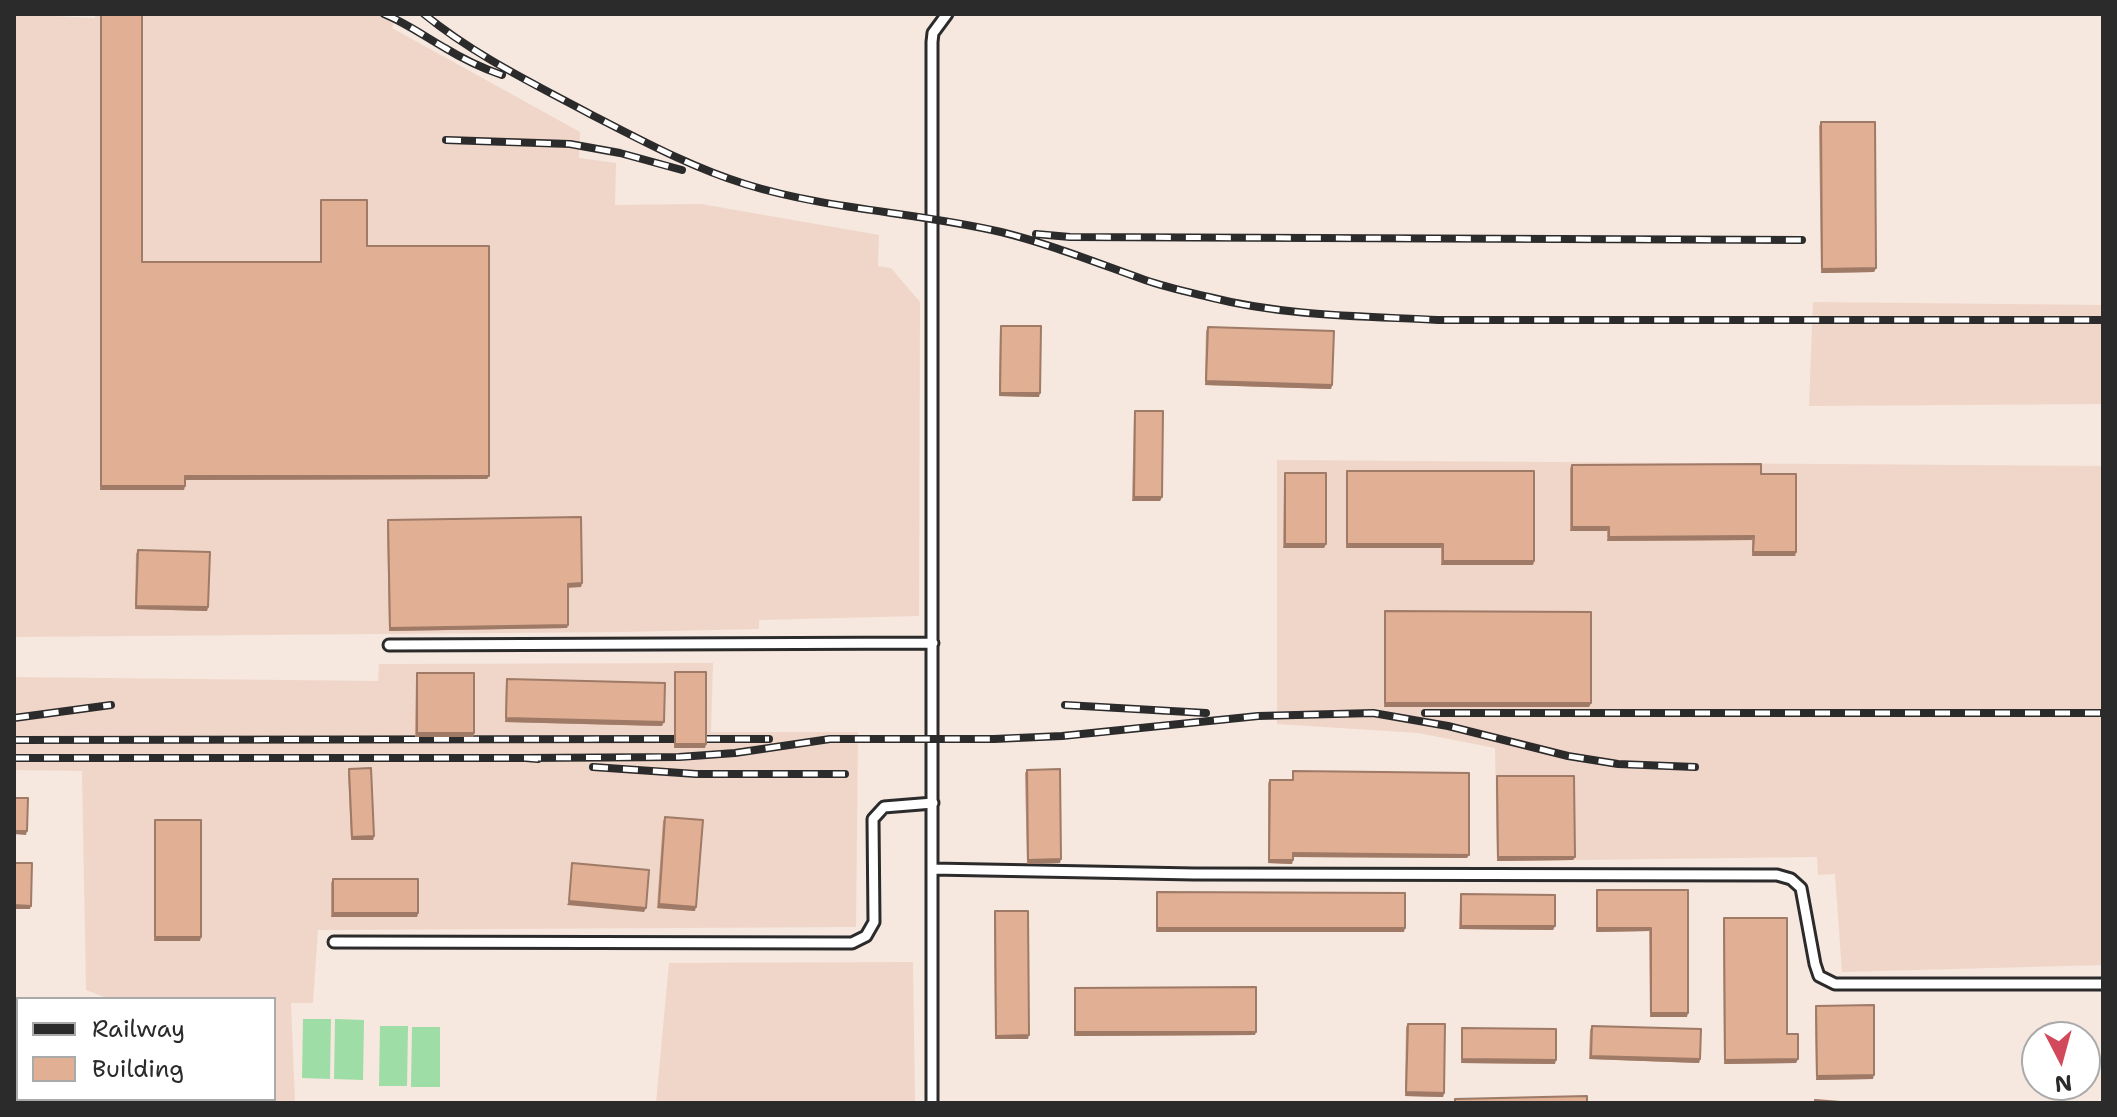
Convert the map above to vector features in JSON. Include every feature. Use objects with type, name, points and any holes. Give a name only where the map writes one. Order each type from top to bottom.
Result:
[{"type":"lane","points":[[932,1103],[932,42],[933,33],[947,14]]},
{"type":"lane","points":[[389,645],[933,643]]},
{"type":"lane","points":[[334,942],[852,943],[866,936],[874,922],[873,819],[884,807],[933,803]]},
{"type":"lane","points":[[933,869],[1210,874],[1777,875],[1791,879],[1801,888],[1819,976],[1835,984],[2103,984]]},
{"type":"shaded area","points":[[14,14],[95,18],[96,14],[396,14],[392,28],[580,132],[579,158],[616,163],[615,205],[701,204],[879,235],[878,266],[891,268],[920,302],[919,616],[759,620],[759,629],[14,637]]},
{"type":"shaded area","points":[[1813,302],[2103,305],[2103,404],[1809,406]]},
{"type":"shaded area","points":[[1277,460],[2103,466],[2103,965],[1842,972],[1835,874],[1818,875],[1817,857],[1497,861],[1495,748],[1418,733],[1277,724]]},
{"type":"shaded area","points":[[713,663],[711,732],[858,732],[856,927],[318,930],[313,1003],[291,1003],[295,1103],[268,1101],[276,1101],[276,997],[104,997],[86,990],[82,771],[14,770],[14,677],[378,681],[379,664]]},
{"type":"shaded area","points":[[913,962],[915,1103],[656,1103],[669,963]]},
{"type":"green space","points":[[303,1019],[331,1019],[330,1079],[302,1078]]},
{"type":"green space","points":[[335,1019],[364,1020],[363,1080],[334,1079]]},
{"type":"green space","points":[[380,1026],[408,1026],[407,1086],[379,1086]]},
{"type":"green space","points":[[412,1027],[440,1027],[440,1087],[411,1087]]},
{"type":"building","points":[[101,14],[142,14],[142,262],[321,262],[321,200],[367,200],[367,246],[489,246],[489,476],[185,476],[185,486],[101,486]]},
{"type":"building","points":[[1821,122],[1875,122],[1876,268],[1822,269]]},
{"type":"building","points":[[1001,326],[1041,326],[1040,393],[1000,393]]},
{"type":"building","points":[[1208,327],[1334,331],[1332,385],[1206,381]]},
{"type":"building","points":[[1135,411],[1163,411],[1162,497],[1134,497]]},
{"type":"building","points":[[1761,464],[1761,474],[1796,474],[1796,552],[1753,552],[1754,536],[1609,537],[1609,527],[1572,527],[1572,465]]},
{"type":"building","points":[[1347,471],[1534,471],[1534,561],[1443,561],[1443,544],[1347,544]]},
{"type":"building","points":[[1285,473],[1326,473],[1326,544],[1285,544]]},
{"type":"building","points":[[581,517],[582,583],[568,584],[568,625],[390,628],[388,520]]},
{"type":"building","points":[[138,550],[210,552],[208,607],[136,606]]},
{"type":"building","points":[[1385,611],[1591,612],[1591,703],[1385,703]]},
{"type":"building","points":[[675,672],[706,672],[706,744],[675,744]]},
{"type":"building","points":[[417,673],[474,673],[474,733],[417,733]]},
{"type":"building","points":[[507,679],[665,683],[664,722],[506,718]]},
{"type":"building","points":[[371,768],[374,836],[352,837],[349,769]]},
{"type":"building","points":[[1060,769],[1061,859],[1028,860],[1027,770]]},
{"type":"building","points":[[1293,771],[1469,773],[1469,855],[1293,853],[1293,860],[1269,860],[1270,780],[1293,780]]},
{"type":"building","points":[[1497,776],[1574,776],[1575,857],[1498,857]]},
{"type":"building","points":[[14,798],[28,798],[27,831],[14,831]]},
{"type":"building","points":[[665,817],[703,820],[696,907],[659,904]]},
{"type":"building","points":[[155,820],[201,820],[201,937],[155,937]]},
{"type":"building","points":[[14,863],[32,863],[31,906],[14,905]]},
{"type":"building","points":[[572,863],[649,870],[646,908],[569,901]]},
{"type":"building","points":[[333,879],[418,879],[418,913],[333,913]]},
{"type":"building","points":[[1597,890],[1688,890],[1688,1013],[1651,1013],[1651,928],[1597,928]]},
{"type":"building","points":[[1157,892],[1405,893],[1405,928],[1157,928]]},
{"type":"building","points":[[1461,894],[1555,895],[1555,926],[1461,926]]},
{"type":"building","points":[[995,911],[1028,911],[1029,1035],[996,1036]]},
{"type":"building","points":[[1724,918],[1787,918],[1787,1034],[1798,1034],[1798,1059],[1725,1060]]},
{"type":"building","points":[[1256,987],[1256,1032],[1075,1032],[1075,988]]},
{"type":"building","points":[[1874,1005],[1874,1075],[1817,1076],[1816,1006]]},
{"type":"building","points":[[1408,1024],[1445,1024],[1444,1093],[1406,1092]]},
{"type":"building","points":[[1592,1026],[1701,1029],[1700,1059],[1591,1056]]},
{"type":"building","points":[[1462,1028],[1556,1029],[1556,1060],[1462,1059]]},
{"type":"building","points":[[1587,1096],[1587,1103],[1455,1103],[1455,1099]]},
{"type":"building","points":[[1815,1100],[1854,1103],[1815,1103]]},
{"type":"railway","points":[[384,14],[466,60],[502,75]]},
{"type":"railway","points":[[424,14],[463,43],[526,80],[647,143],[725,177],[808,200],[1001,232],[1153,283],[1237,303],[1323,314],[1438,320],[2103,320]]},
{"type":"railway","points":[[446,140],[570,144],[620,153],[682,170]]},
{"type":"railway","points":[[1036,234],[1070,237],[1802,240]]},
{"type":"railway","points":[[14,718],[111,705]]},
{"type":"railway","points":[[1065,705],[1206,713]]},
{"type":"railway","points":[[526,758],[679,757],[735,753],[830,739],[1062,736],[1258,716],[1373,713],[1448,726],[1568,756],[1618,764],[1695,767]]},
{"type":"railway","points":[[1425,713],[2103,713]]},
{"type":"railway","points":[[14,740],[674,739]]},
{"type":"railway","points":[[705,739],[769,739]]},
{"type":"railway","points":[[14,758],[538,759]]},
{"type":"railway","points":[[593,767],[696,774],[845,774]]}]
